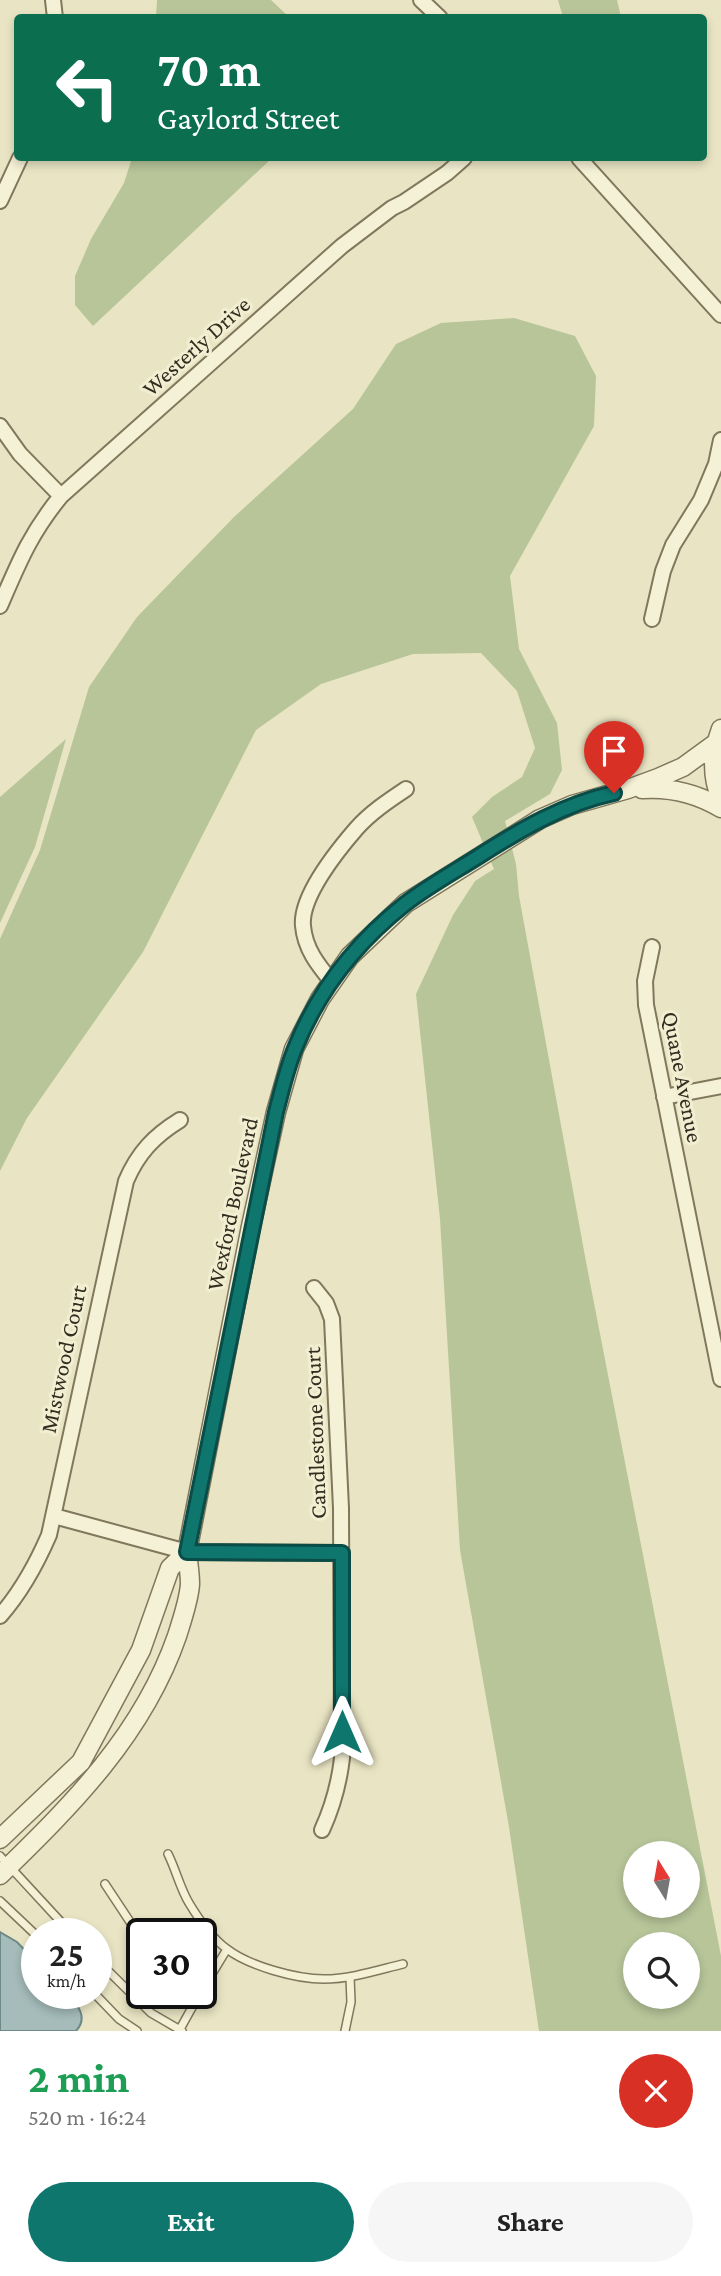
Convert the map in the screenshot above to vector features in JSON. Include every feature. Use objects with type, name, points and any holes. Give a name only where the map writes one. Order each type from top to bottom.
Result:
[{"type":"street","points":[[421,0],[436,14]]},
{"type":"street","points":[[0,201],[19,161]]},
{"type":"street","name":"Westerly Drive","points":[[0,606],[26,545],[39,523],[61,496],[342,246],[461,161]]},
{"type":"street","points":[[582,161],[721,316]]},
{"type":"street","points":[[0,426],[20,454],[61,496]]},
{"type":"street","points":[[652,619],[663,571],[673,545],[701,500],[716,464],[721,440]]},
{"type":"street","points":[[718,736],[713,761],[714,777],[721,799]]},
{"type":"street","name":"Wexford Boulevard","points":[[3,1866],[99,1773],[146,1702],[169,1660],[190,1586],[187,1552],[276,1112],[294,1049],[307,1020],[350,956],[374,931],[417,896],[540,819],[683,767],[718,736]]},
{"type":"street","name":"Wexford Boulevard","points":[[628,789],[661,788],[687,793],[704,798],[721,808]]},
{"type":"street","points":[[332,982],[314,961],[306,943],[302,925],[305,904],[311,890],[356,828],[406,789]]},
{"type":"street","name":"Quane Avenue","points":[[652,947],[645,981],[646,1005],[721,1379]]},
{"type":"street","points":[[664,1097],[721,1086]]},
{"type":"street","name":"Mistwood Court","points":[[0,1616],[16,1597],[38,1562],[54,1516],[125,1181],[134,1162],[148,1144],[180,1120]]},
{"type":"street","name":"Candlestone Court","points":[[314,1288],[326,1303],[333,1334],[342,1553],[342,1758],[340,1784],[322,1830]]},
{"type":"street","points":[[54,1516],[187,1552],[342,1553]]},
{"type":"street","name":"Wexford Boulevard","points":[[0,1839],[81,1762],[141,1650],[170,1568],[187,1552]]},
{"type":"lane","points":[[168,1854],[188,1903],[226,1949],[248,1960],[283,1973],[323,1979],[350,1977],[403,1964]]},
{"type":"lane","points":[[3,1866],[56,1918]]},
{"type":"lane","points":[[105,1884],[127,1918]]},
{"type":"lane","points":[[0,1901],[21,1921]]},
{"type":"lane","points":[[217,1965],[226,1949]]},
{"type":"lane","points":[[112,1975],[151,2013],[180,2031],[192,2009]]},
{"type":"lane","points":[[345,2031],[351,2003],[350,1977]]},
{"type":"lane","points":[[110,2009],[137,2031]]},
{"type":"green space","points":[[157,0],[271,0],[286,14],[156,14]]},
{"type":"green space","points":[[558,0],[617,0],[620,14],[562,14]]},
{"type":"green space","points":[[131,161],[269,161],[93,326],[75,305],[75,276],[91,239],[124,183]]},
{"type":"green space","points":[[514,318],[575,336],[596,376],[594,426],[510,576],[519,649],[557,723],[562,770],[550,794],[505,821],[516,864],[519,896],[587,1267],[699,1841],[623,1841],[623,1918],[700,1918],[700,1848],[721,1956],[721,2031],[539,2031],[509,1827],[460,1550],[440,1219],[416,994],[453,915],[475,881],[494,869],[472,817],[492,797],[522,777],[535,748],[517,691],[481,653],[413,654],[321,684],[256,730],[143,952],[27,1118],[0,1171],[0,939],[40,850],[89,687],[137,617],[234,517],[353,409],[396,344],[441,323]]},
{"type":"green space","points":[[66,739],[35,847],[0,923],[0,797]]},
{"type":"water","points":[[0,1932],[21,1946],[21,2009],[79,2009],[82,2016],[76,2031],[0,2031]]},
{"type":"route","points":[[342,1732],[342,1553],[187,1552],[251,1226],[276,1112],[294,1049],[307,1020],[350,956],[406,903],[540,819],[572,805],[614,793]]}]
